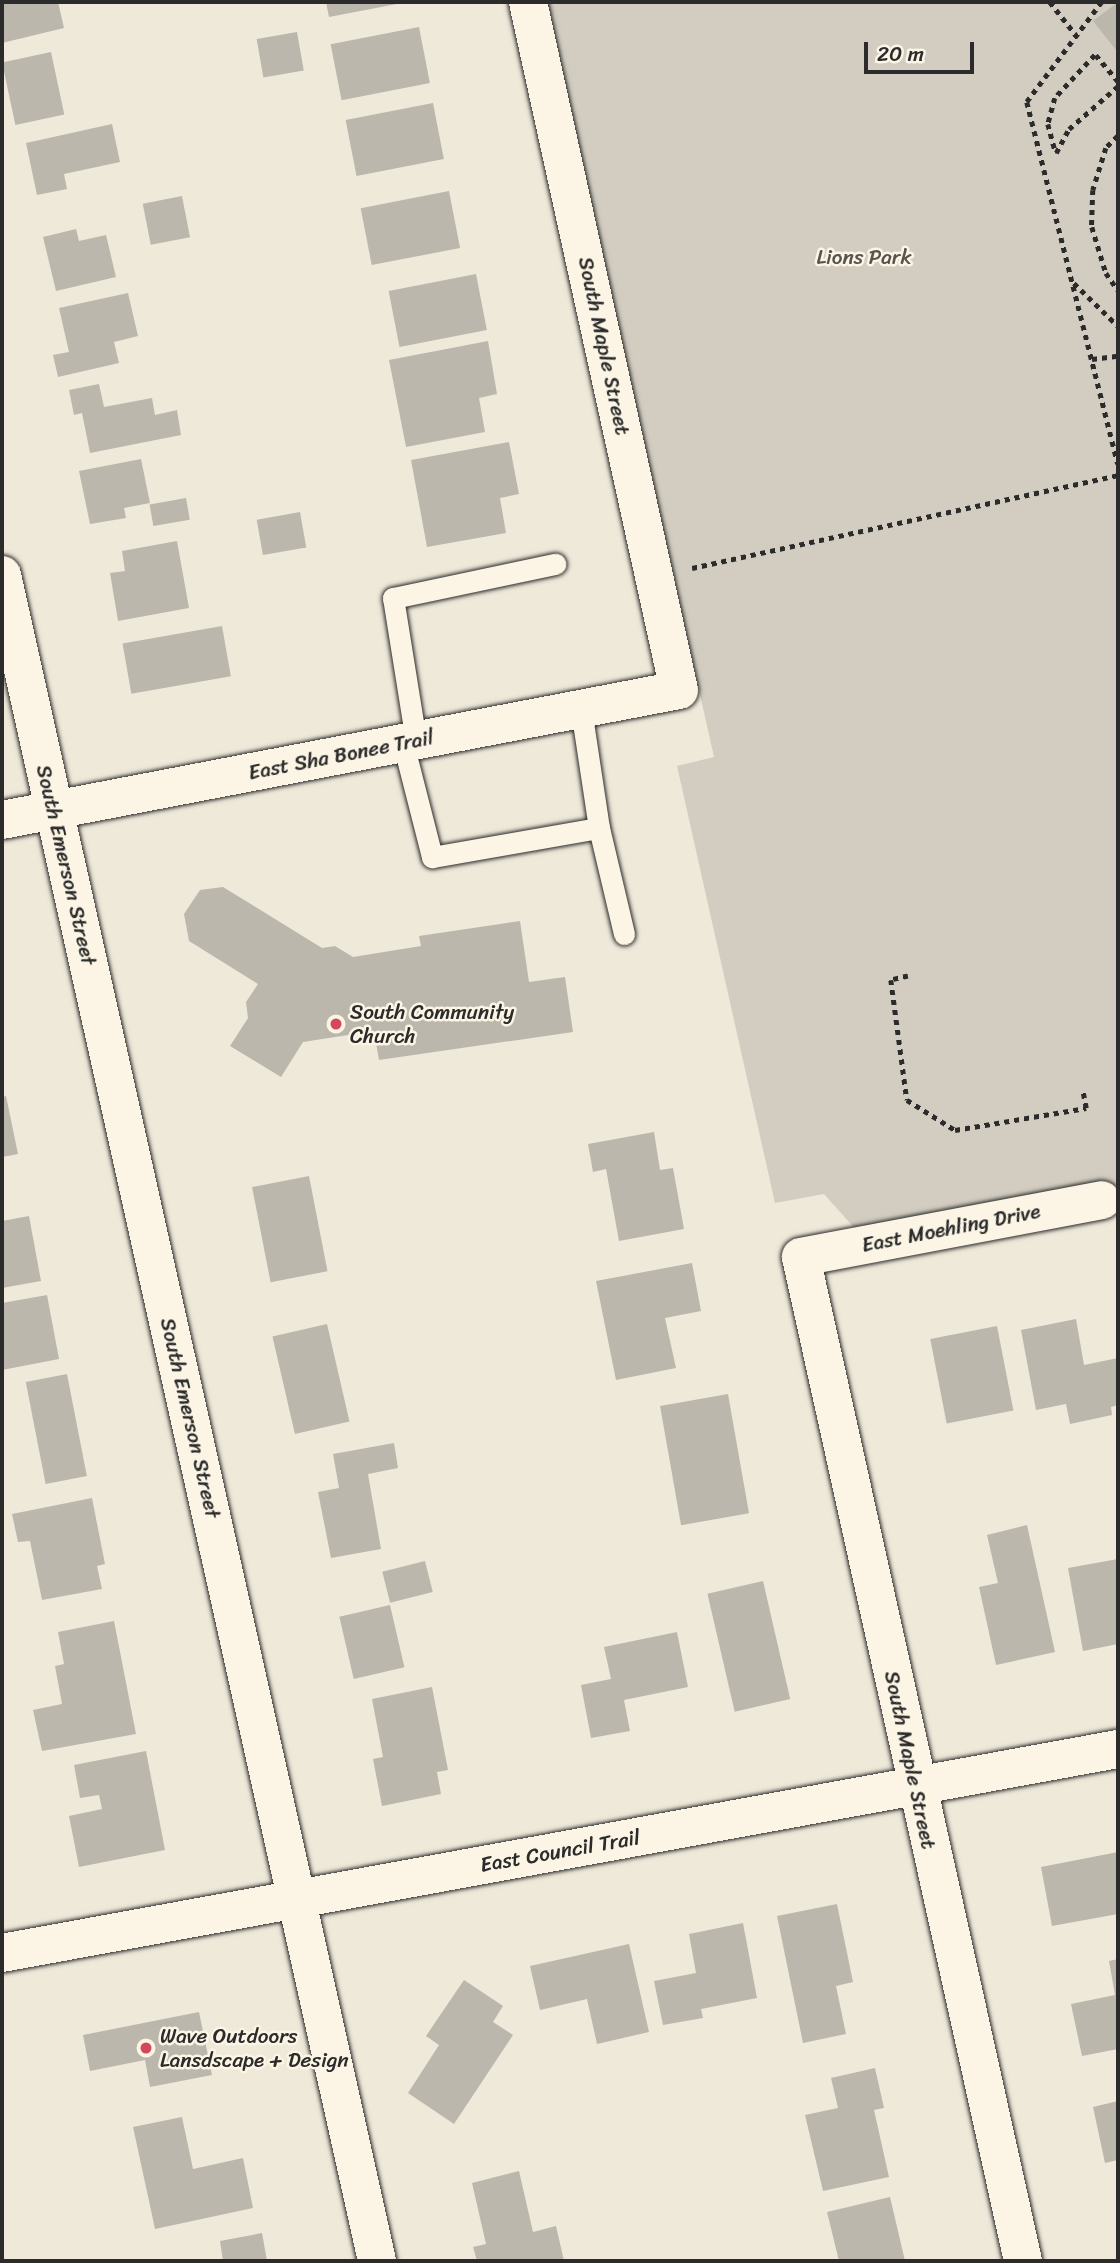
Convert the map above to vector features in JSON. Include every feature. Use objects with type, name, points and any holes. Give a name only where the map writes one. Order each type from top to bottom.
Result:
[{"type":"street","name":"South Maple Street","points":[[528,2],[680,690]]},
{"type":"street","name":"South Emerson Street","points":[[2,575],[377,2261]]},
{"type":"street","name":"East Sha Bonee Trail","points":[[2,820],[680,690]]},
{"type":"street","name":"East Moehling Drive","points":[[801,1257],[1102,1200]]},
{"type":"street","name":"South Maple Street","points":[[801,1257],[914,1786],[1023,2261]]},
{"type":"street","name":"East Council Trail","points":[[2,1953],[1118,1749]]},
{"type":"lane","points":[[555,564],[393,598],[410,742],[432,858],[599,828]]},
{"type":"lane","points":[[581,709],[599,828],[624,934]]},
{"type":"path","points":[[1050,2],[1076,34]]},
{"type":"path","points":[[1102,2],[1027,102],[1118,464]]},
{"type":"path","points":[[1095,55],[1118,84],[1069,129],[1056,153],[1048,124],[1055,97],[1095,55]]},
{"type":"path","points":[[1118,136],[1106,148],[1093,190],[1092,227],[1105,273],[1118,290]]},
{"type":"path","points":[[1072,279],[1118,326]]},
{"type":"path","points":[[1092,359],[1118,356]]},
{"type":"path","points":[[686,570],[1118,475]]},
{"type":"path","points":[[908,976],[891,980],[908,1100],[955,1130],[1086,1108],[1083,1092]]},
{"type":"green space","name":"Lions Park","points":[[545,2],[1118,2],[1118,1185],[857,1231],[824,1194],[775,1203],[677,766],[714,757]]},
{"type":"building","points":[[2,2],[58,2],[64,28],[2,43]]},
{"type":"building","points":[[326,2],[402,2],[402,3],[329,17]]},
{"type":"building","points":[[1118,2],[1118,48],[1116,50],[1093,21]]},
{"type":"building","points":[[419,27],[430,83],[342,100],[331,44]]},
{"type":"building","points":[[297,32],[304,70],[263,78],[257,39]]},
{"type":"building","points":[[51,52],[64,115],[15,125],[2,62]]},
{"type":"building","points":[[433,103],[444,159],[357,176],[346,120]]},
{"type":"building","points":[[112,124],[120,162],[64,174],[67,189],[37,195],[26,143]]},
{"type":"building","points":[[449,191],[460,248],[372,265],[361,208]]},
{"type":"building","points":[[182,196],[190,237],[151,245],[143,204]]},
{"type":"building","points":[[76,229],[79,241],[106,235],[116,277],[56,291],[43,237]]},
{"type":"building","points":[[476,274],[487,330],[400,347],[389,291]]},
{"type":"building","points":[[128,293],[138,336],[114,342],[119,363],[58,377],[53,355],[69,352],[59,308]]},
{"type":"building","points":[[488,341],[497,394],[479,398],[485,432],[406,447],[389,360]]},
{"type":"building","points":[[99,384],[104,407],[152,398],[155,415],[177,410],[181,435],[90,453],[82,413],[74,415],[69,390]]},
{"type":"building","points":[[509,442],[519,494],[500,498],[506,533],[427,547],[411,460]]},
{"type":"building","points":[[141,459],[150,503],[124,508],[126,518],[90,524],[79,471]]},
{"type":"building","points":[[186,498],[190,520],[153,526],[150,504]]},
{"type":"building","points":[[300,512],[306,547],[263,555],[257,520]]},
{"type":"building","points":[[177,541],[189,608],[118,621],[110,573],[125,571],[122,551]]},
{"type":"building","points":[[222,626],[231,676],[131,694],[123,644]]},
{"type":"building","points":[[223,887],[322,948],[335,946],[353,957],[421,946],[419,936],[520,921],[529,982],[565,977],[573,1032],[379,1060],[374,1031],[303,1042],[281,1077],[230,1046],[248,1018],[246,1002],[258,984],[189,941],[184,914],[200,890]]},
{"type":"building","points":[[6,1096],[18,1154],[2,1157],[2,1097]]},
{"type":"building","points":[[654,1132],[660,1170],[673,1168],[684,1229],[619,1241],[606,1169],[593,1172],[588,1144]]},
{"type":"building","points":[[309,1176],[328,1271],[271,1282],[252,1187]]},
{"type":"building","points":[[29,1216],[41,1281],[2,1288],[2,1221]]},
{"type":"building","points":[[692,1263],[701,1311],[665,1318],[676,1368],[616,1380],[596,1281]]},
{"type":"building","points":[[47,1295],[59,1359],[2,1370],[2,1303]]},
{"type":"building","points":[[1076,1319],[1084,1365],[1118,1358],[1118,1405],[1111,1407],[1112,1415],[1070,1424],[1066,1404],[1036,1410],[1021,1330]]},
{"type":"building","points":[[327,1324],[349,1421],[295,1434],[272,1337]]},
{"type":"building","points":[[997,1326],[1013,1410],[947,1423],[930,1339]]},
{"type":"building","points":[[67,1374],[87,1476],[46,1484],[26,1382]]},
{"type":"building","points":[[728,1394],[749,1513],[681,1525],[660,1406]]},
{"type":"building","points":[[394,1443],[398,1468],[368,1474],[381,1549],[331,1558],[318,1492],[339,1488],[333,1454]]},
{"type":"building","points":[[92,1498],[105,1564],[97,1566],[102,1589],[42,1600],[30,1541],[18,1542],[12,1514]]},
{"type":"building","points":[[1027,1525],[1055,1652],[996,1665],[979,1587],[998,1583],[987,1535]]},
{"type":"building","points":[[1118,1559],[1118,1644],[1083,1651],[1068,1568]]},
{"type":"building","points":[[425,1561],[433,1592],[390,1603],[382,1572]]},
{"type":"building","points":[[763,1581],[790,1699],[735,1712],[707,1594]]},
{"type":"building","points":[[390,1605],[404,1667],[354,1679],[339,1617]]},
{"type":"building","points":[[114,1621],[136,1734],[42,1751],[33,1710],[62,1704],[55,1666],[64,1664],[58,1632]]},
{"type":"building","points":[[677,1632],[688,1687],[624,1700],[630,1731],[591,1738],[581,1685],[611,1679],[604,1647]]},
{"type":"building","points":[[432,1687],[448,1770],[437,1772],[441,1794],[382,1806],[373,1759],[383,1757],[372,1699]]},
{"type":"building","points":[[146,1751],[165,1850],[79,1867],[69,1816],[102,1809],[99,1795],[80,1798],[74,1765]]},
{"type":"building","points":[[1118,1852],[1118,1914],[1052,1926],[1041,1867]]},
{"type":"building","points":[[837,1904],[853,1982],[836,1986],[846,2034],[803,2043],[777,1916]]},
{"type":"building","points":[[743,1923],[757,1998],[701,2009],[703,2018],[663,2025],[654,1981],[696,1973],[689,1934]]},
{"type":"building","points":[[629,1944],[649,2032],[597,2044],[587,1999],[540,2010],[530,1966]]},
{"type":"building","points":[[1118,1959],[1118,2049],[1082,2056],[1071,2004],[1115,1995],[1109,1961]]},
{"type":"building","points":[[464,1980],[503,2006],[493,2022],[513,2035],[454,2124],[408,2093],[439,2045],[426,2036]]},
{"type":"building","name":"Wave Outdoors Lansdscape + Design","points":[[199,2012],[212,2075],[150,2087],[145,2060],[90,2071],[83,2035]]},
{"type":"building","points":[[875,2068],[884,2108],[874,2110],[889,2177],[823,2191],[805,2115],[838,2108],[831,2078]]},
{"type":"building","points":[[1118,2101],[1118,2160],[1105,2163],[1093,2107]]},
{"type":"building","points":[[182,2117],[193,2169],[243,2158],[253,2208],[155,2229],[133,2127]]},
{"type":"building","points":[[519,2171],[533,2232],[556,2226],[564,2261],[477,2261],[473,2247],[486,2244],[472,2183]]},
{"type":"building","points":[[890,2197],[905,2261],[839,2261],[827,2212]]},
{"type":"building","points":[[262,2233],[267,2261],[223,2261],[220,2241]]},
{"type":"place","name":"South Community Church","points":[[336,1024]]},
{"type":"place","name":"Wave Outdoors Lansdscape + Design","points":[[146,2048]]}]
